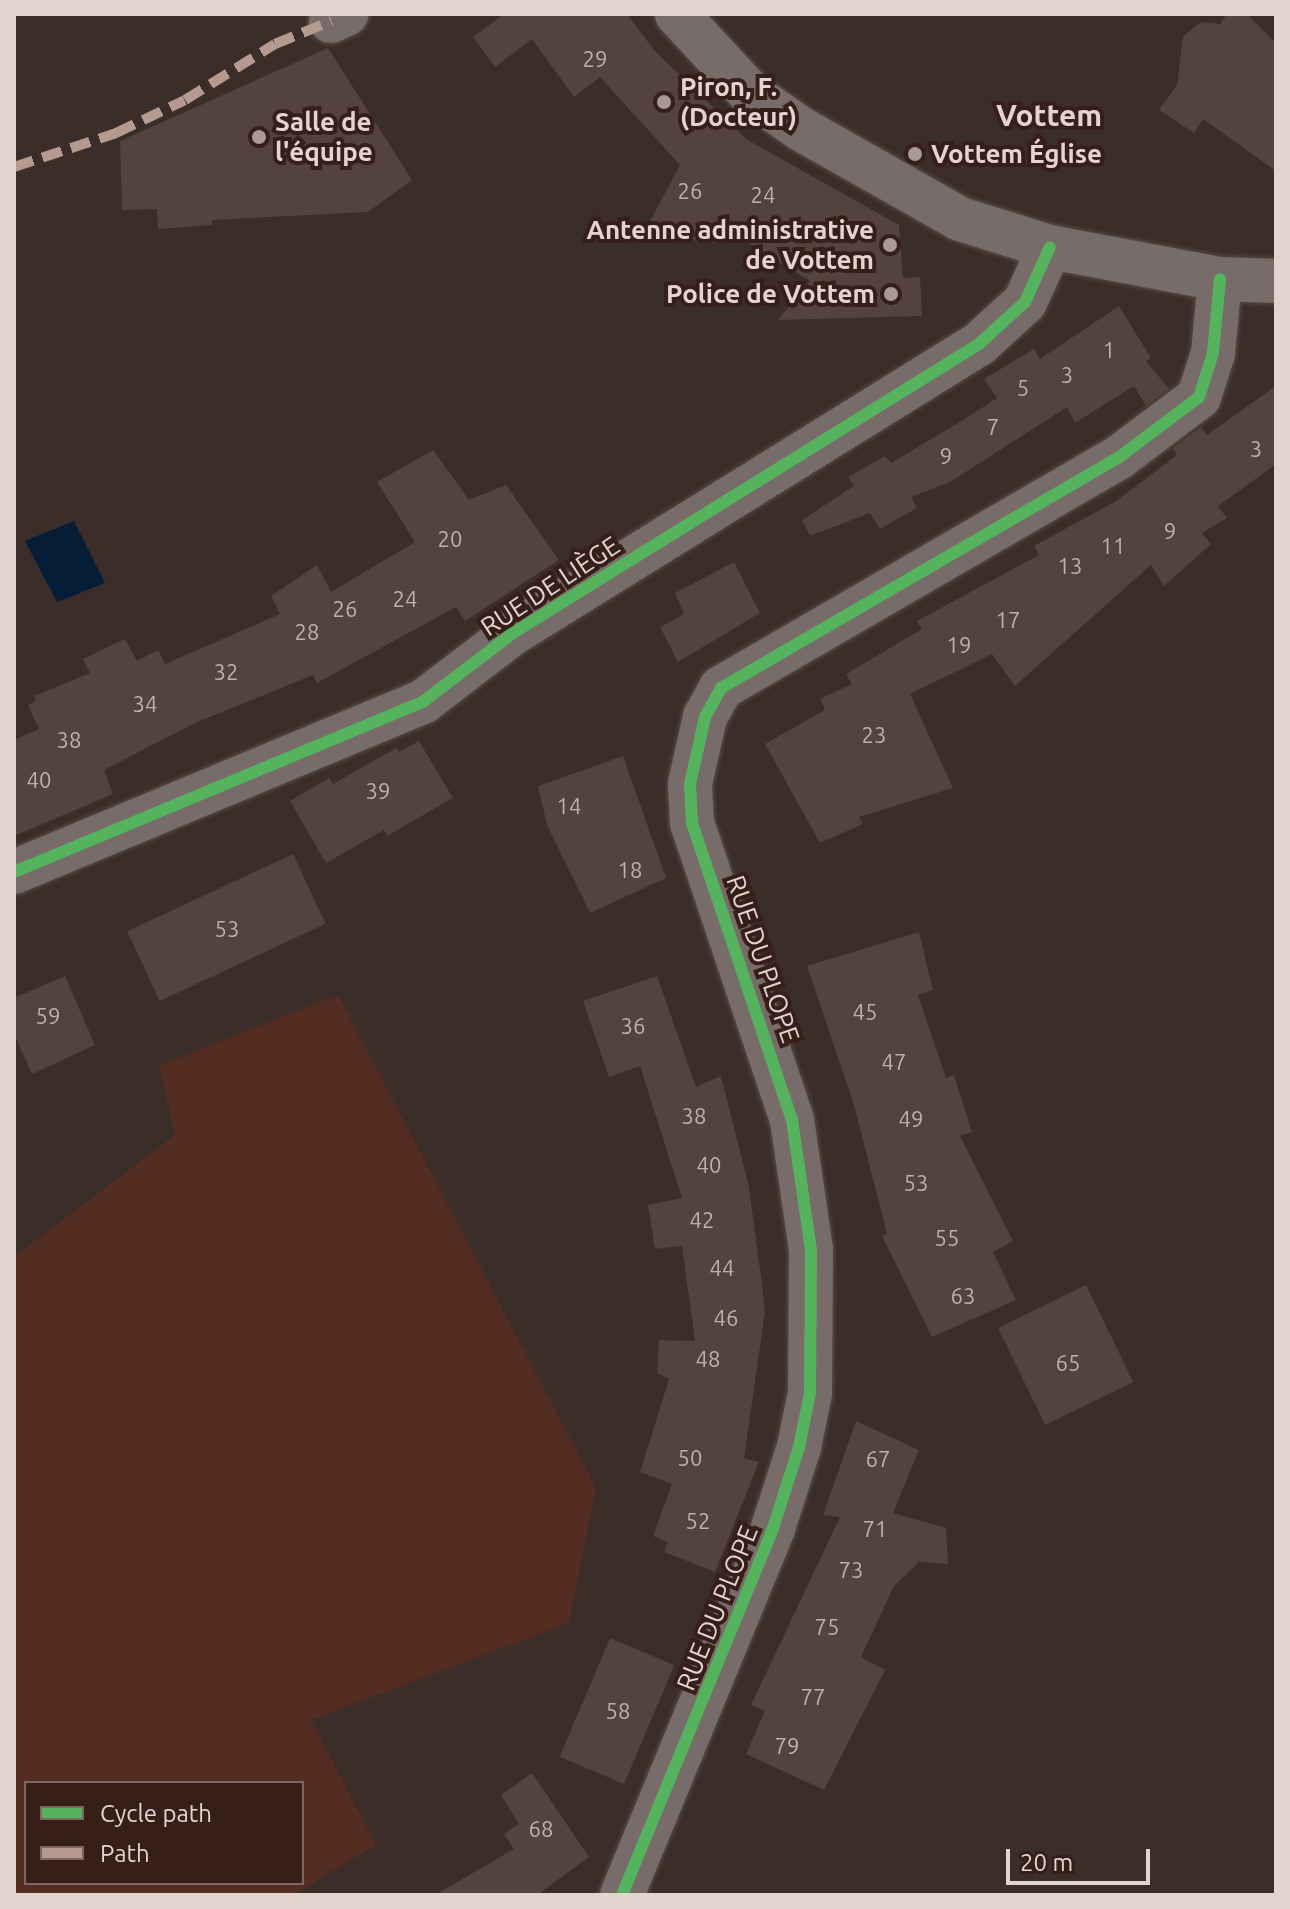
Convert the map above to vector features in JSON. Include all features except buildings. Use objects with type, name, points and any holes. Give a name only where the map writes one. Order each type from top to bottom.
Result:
[{"type":"street","points":[[677,14],[751,94],[845,158],[960,219],[1050,247],[1220,279],[1276,281]]},
{"type":"street","name":"RUE DE LIÈGE","points":[[14,872],[424,701],[513,633],[979,344],[1025,302],[1050,247]]},
{"type":"street","name":"RUE DU PLOPE","points":[[622,1895],[773,1528],[799,1447],[811,1380],[811,1250],[792,1120],[692,823],[690,784],[705,717],[721,688],[1118,458],[1199,397],[1213,353],[1220,279]]},
{"type":"shaded area","points":[[338,995],[596,1488],[569,1623],[311,1720],[376,1845],[293,1895],[14,1895],[14,1257],[175,1135],[159,1065]]},
{"type":"water","points":[[74,521],[105,583],[57,602],[25,541]]},
{"type":"marked path","points":[[14,167],[116,133],[185,100],[275,44],[331,21]]},
{"type":"cycle path","points":[[14,872],[424,701],[513,633],[979,344],[1025,302],[1050,247]]},
{"type":"cycle path","points":[[622,1895],[773,1528],[799,1447],[810,1393],[811,1250],[792,1120],[692,823],[690,784],[705,717],[721,688],[1118,458],[1199,397],[1213,353],[1220,279]]},
{"type":"place","name":"Piron, F. (Docteur)","points":[[664,102]]},
{"type":"place","name":"Salle de l'équipe","points":[[259,137]]},
{"type":"place","name":"Vottem Église","points":[[915,154]]},
{"type":"place","name":"Antenne administrative de Vottem","points":[[890,245]]},
{"type":"place","name":"Police de Vottem","points":[[891,294]]},
{"type":"district","name":"Vottem","points":[[1049,115]]}]
